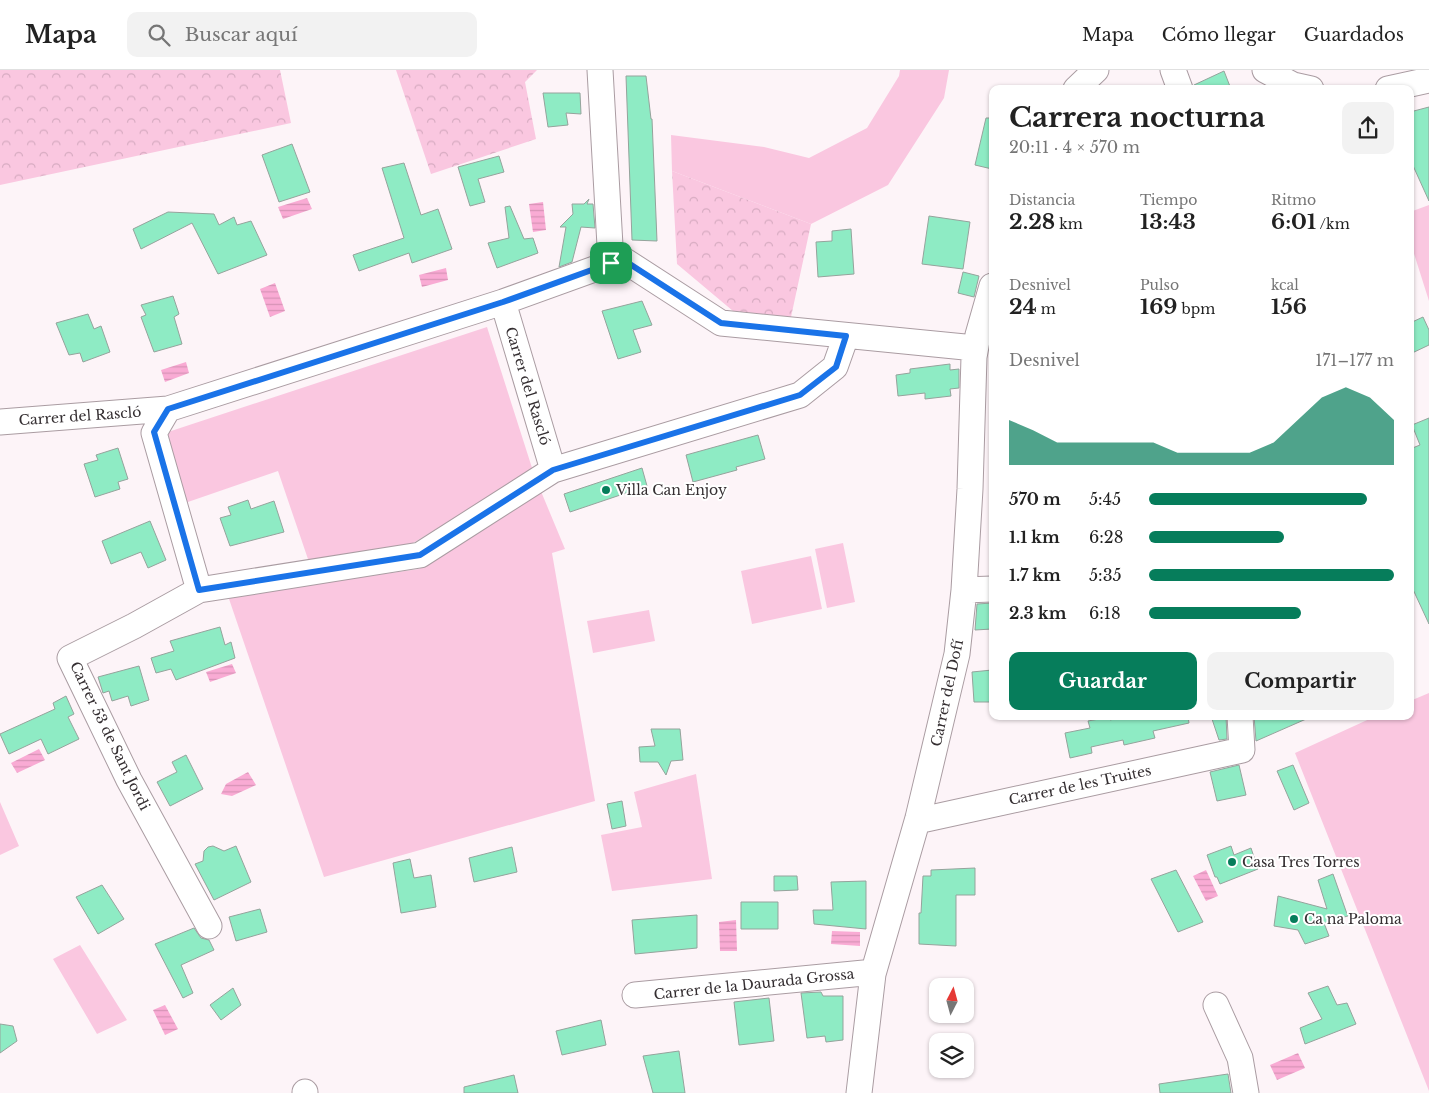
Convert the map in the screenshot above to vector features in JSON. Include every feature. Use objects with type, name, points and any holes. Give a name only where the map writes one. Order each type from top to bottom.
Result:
[{"type":"street","points":[[600,70],[611,263]]},
{"type":"street","points":[[1080,85],[1096,70]]},
{"type":"street","points":[[1173,70],[1179,85]]},
{"type":"street","points":[[1269,78],[1293,85]]},
{"type":"street","points":[[1406,85],[1424,81]]},
{"type":"street","name":"Carrer del Rascló","points":[[0,422],[168,409],[503,302],[622,259],[721,323],[975,348]]},
{"type":"street","name":"Carrer del Dofí","points":[[859,1093],[873,974],[918,818],[955,667],[964,590],[975,348],[989,297]]},
{"type":"street","name":"Carrer del Rascló","points":[[503,302],[553,470]]},
{"type":"street","points":[[168,409],[154,432],[199,590],[420,555],[553,470],[800,395],[836,367],[846,336]]},
{"type":"street","points":[[964,590],[989,589]]},
{"type":"street","name":"Carrer 53 de Sant Jordi","points":[[199,590],[134,626],[70,658],[130,780],[208,926]]},
{"type":"street","name":"Carrer de les Truites","points":[[918,818],[926,819],[1242,750],[1240,720]]},
{"type":"street","name":"Carrer de la Daurada Grossa","points":[[635,995],[854,974],[873,974]]},
{"type":"street","points":[[1216,1004],[1240,1058],[1246,1093]]},
{"type":"green space","points":[[0,70],[280,70],[291,123],[0,185]]},
{"type":"green space","points":[[396,70],[537,70],[525,82],[536,139],[431,174]]},
{"type":"green space","points":[[900,70],[949,70],[944,98],[888,185],[811,224],[672,171],[671,135],[764,147],[809,158],[867,128],[899,76]]},
{"type":"green space","points":[[672,171],[811,224],[791,317],[733,311],[677,264]]},
{"type":"green space","points":[[1429,205],[1429,301],[1414,254],[1414,211]]},
{"type":"green space","points":[[487,327],[533,471],[413,543],[310,565],[278,471],[185,503],[165,433]]},
{"type":"green space","points":[[540,489],[565,549],[552,553],[595,801],[324,877],[228,596],[419,569]]},
{"type":"green space","points":[[843,543],[855,602],[827,608],[815,549]]},
{"type":"green space","points":[[811,556],[822,609],[752,624],[741,571]]},
{"type":"green space","points":[[649,610],[655,641],[593,653],[587,621]]},
{"type":"green space","points":[[1429,693],[1429,1091],[1295,753],[1367,720],[1414,720],[1414,699]]},
{"type":"green space","points":[[696,774],[712,879],[612,891],[601,835],[642,827],[634,792]]},
{"type":"green space","points":[[0,802],[19,846],[0,855]]},
{"type":"green space","points":[[80,945],[127,1020],[97,1034],[53,959]]},
{"type":"shaded area","points":[[307,198],[312,209],[283,219],[278,207]]},
{"type":"shaded area","points":[[543,202],[546,230],[533,232],[529,204]]},
{"type":"shaded area","points":[[446,268],[448,280],[422,287],[419,275]]},
{"type":"shaded area","points":[[275,283],[285,311],[270,317],[260,289]]},
{"type":"shaded area","points":[[186,362],[189,373],[165,382],[161,370]]},
{"type":"shaded area","points":[[232,664],[236,673],[210,682],[206,672]]},
{"type":"shaded area","points":[[39,749],[45,760],[17,773],[11,763]]},
{"type":"shaded area","points":[[248,772],[256,785],[232,796],[221,794],[226,784]]},
{"type":"shaded area","points":[[1206,870],[1218,896],[1206,901],[1193,876]]},
{"type":"shaded area","points":[[736,920],[737,951],[720,951],[719,922]]},
{"type":"shaded area","points":[[832,931],[860,932],[860,946],[831,944]]},
{"type":"shaded area","points":[[165,1005],[178,1029],[165,1035],[153,1010]]},
{"type":"shaded area","points":[[1298,1053],[1305,1068],[1277,1080],[1270,1065]]},
{"type":"building","points":[[1224,71],[1229,85],[1194,85]]},
{"type":"building","points":[[626,76],[646,76],[652,119],[657,241],[632,240]]},
{"type":"building","points":[[543,93],[580,93],[581,114],[566,113],[568,125],[548,127]]},
{"type":"building","points":[[1429,107],[1429,201],[1414,168],[1414,111]]},
{"type":"building","points":[[986,118],[989,118],[989,168],[975,165]]},
{"type":"building","points":[[292,144],[310,192],[279,202],[262,155]]},
{"type":"building","points":[[499,156],[504,172],[478,179],[485,202],[470,206],[458,167]]},
{"type":"building","points":[[404,163],[421,215],[438,209],[452,249],[412,263],[409,253],[359,271],[353,255],[404,238],[382,168]]},
{"type":"building","points":[[589,199],[587,204],[593,204],[595,228],[581,227],[572,262],[559,267],[566,227],[560,227],[573,214],[572,204],[584,204]]},
{"type":"building","points":[[510,206],[524,239],[533,238],[538,253],[497,268],[488,243],[509,238],[505,207]]},
{"type":"building","points":[[168,212],[214,214],[219,225],[234,217],[237,225],[251,221],[267,255],[218,274],[192,223],[141,249],[133,229]]},
{"type":"building","points":[[929,216],[970,222],[963,269],[922,264]]},
{"type":"building","points":[[851,229],[854,274],[818,277],[816,242],[832,241],[832,231]]},
{"type":"building","points":[[963,272],[979,276],[974,297],[958,293]]},
{"type":"building","points":[[173,296],[179,314],[174,317],[182,344],[154,352],[141,317],[146,315],[141,305]]},
{"type":"building","points":[[642,301],[652,325],[633,330],[641,352],[618,359],[602,311]]},
{"type":"building","points":[[88,314],[94,329],[101,326],[110,352],[83,362],[80,353],[69,355],[56,323]]},
{"type":"building","points":[[1423,317],[1429,330],[1429,345],[1414,352],[1414,321]]},
{"type":"building","points":[[950,364],[950,370],[959,369],[959,388],[950,389],[951,396],[925,399],[925,393],[898,396],[896,375],[910,373],[910,369]]},
{"type":"building","points":[[1429,418],[1429,624],[1414,592],[1414,447],[1420,445],[1414,430],[1414,424]]},
{"type":"building","points":[[758,435],[765,459],[736,467],[737,470],[693,482],[686,455]]},
{"type":"building","points":[[118,448],[128,479],[118,482],[120,489],[95,497],[84,464],[98,460],[96,455]]},
{"type":"building","name":"Villa Can Enjoy","points":[[642,468],[647,486],[570,512],[564,494]]},
{"type":"building","points":[[248,500],[251,509],[274,501],[284,532],[230,546],[220,518],[231,515],[228,507]]},
{"type":"building","points":[[150,521],[166,560],[148,568],[141,552],[111,564],[102,541]]},
{"type":"building","points":[[989,603],[989,629],[975,630],[977,604]]},
{"type":"building","points":[[220,627],[225,645],[231,642],[235,658],[176,680],[171,669],[156,673],[151,658],[174,651],[170,641]]},
{"type":"building","points":[[139,666],[149,700],[131,706],[128,696],[112,701],[109,691],[103,693],[98,677]]},
{"type":"building","points":[[989,670],[989,702],[974,702],[972,672]]},
{"type":"building","points":[[66,696],[74,714],[68,717],[79,739],[48,754],[41,739],[9,754],[0,734],[55,709],[53,703]]},
{"type":"building","points":[[1189,720],[1189,723],[1153,731],[1155,738],[1124,745],[1123,740],[1091,747],[1092,753],[1070,758],[1065,733],[1090,728],[1088,721]]},
{"type":"building","points":[[1212,720],[1226,720],[1227,739],[1219,740]]},
{"type":"building","points":[[1254,720],[1304,720],[1256,741]]},
{"type":"building","points":[[651,729],[680,729],[683,760],[671,761],[666,775],[658,762],[640,762],[639,747],[655,746]]},
{"type":"building","points":[[186,755],[203,789],[170,806],[157,782],[177,772],[172,762]]},
{"type":"building","points":[[1239,765],[1246,795],[1217,801],[1210,772]]},
{"type":"building","points":[[1293,765],[1309,803],[1294,810],[1277,771]]},
{"type":"building","points":[[622,801],[626,826],[612,829],[607,804]]},
{"type":"building","points":[[213,846],[224,851],[236,846],[251,882],[214,900],[195,864],[203,861],[204,851],[208,847]]},
{"type":"building","name":"Casa Tres Torres","points":[[1231,846],[1234,855],[1251,848],[1258,869],[1220,884],[1217,877],[1215,877],[1207,855]]},
{"type":"building","points":[[512,847],[517,872],[474,882],[469,858]]},
{"type":"building","points":[[410,859],[414,878],[431,875],[436,907],[401,913],[393,863]]},
{"type":"building","points":[[975,868],[975,895],[956,895],[956,946],[919,944],[919,913],[921,913],[923,876],[931,876],[931,870]]},
{"type":"building","points":[[1176,870],[1203,922],[1178,932],[1151,879]]},
{"type":"building","name":"Ca na Paloma","points":[[1333,874],[1347,914],[1351,915],[1324,923],[1329,936],[1305,944],[1298,930],[1274,926],[1278,896],[1327,909],[1318,880]]},
{"type":"building","points":[[774,876],[797,876],[798,890],[774,891]]},
{"type":"building","points":[[866,881],[866,929],[814,924],[813,910],[833,910],[831,882]]},
{"type":"building","points":[[102,885],[124,919],[98,934],[76,897]]},
{"type":"building","points":[[741,902],[778,902],[778,929],[741,929]]},
{"type":"building","points":[[260,909],[267,932],[236,941],[229,917]]},
{"type":"building","points":[[697,915],[697,948],[635,954],[632,920]]},
{"type":"building","points":[[194,928],[201,938],[209,940],[214,950],[181,965],[193,993],[183,998],[155,944]]},
{"type":"building","points":[[1328,986],[1337,1005],[1347,1003],[1356,1024],[1305,1044],[1300,1028],[1322,1019],[1308,993]]},
{"type":"building","points":[[233,988],[241,1005],[221,1020],[210,1005]]},
{"type":"building","points":[[821,992],[823,996],[843,996],[843,1040],[826,1042],[825,1036],[807,1038],[801,993]]},
{"type":"building","points":[[769,998],[774,1041],[739,1045],[734,1002]]},
{"type":"building","points":[[601,1020],[606,1045],[562,1055],[556,1031]]},
{"type":"building","points":[[0,1024],[13,1026],[17,1041],[0,1053]]},
{"type":"building","points":[[679,1051],[685,1093],[653,1093],[643,1056]]},
{"type":"building","points":[[1228,1074],[1231,1093],[1160,1093],[1159,1084]]},
{"type":"building","points":[[514,1075],[518,1093],[464,1093],[464,1087]]},
{"type":"place","name":"Villa Can Enjoy","points":[[606,490]]},
{"type":"place","name":"Casa Tres Torres","points":[[1232,862]]},
{"type":"place","name":"Ca na Paloma","points":[[1294,919]]},
{"type":"route","points":[[622,259],[721,323],[846,336],[836,367],[800,395],[553,470],[420,555],[199,590],[154,432],[168,409],[503,302],[611,263],[622,259]]}]
